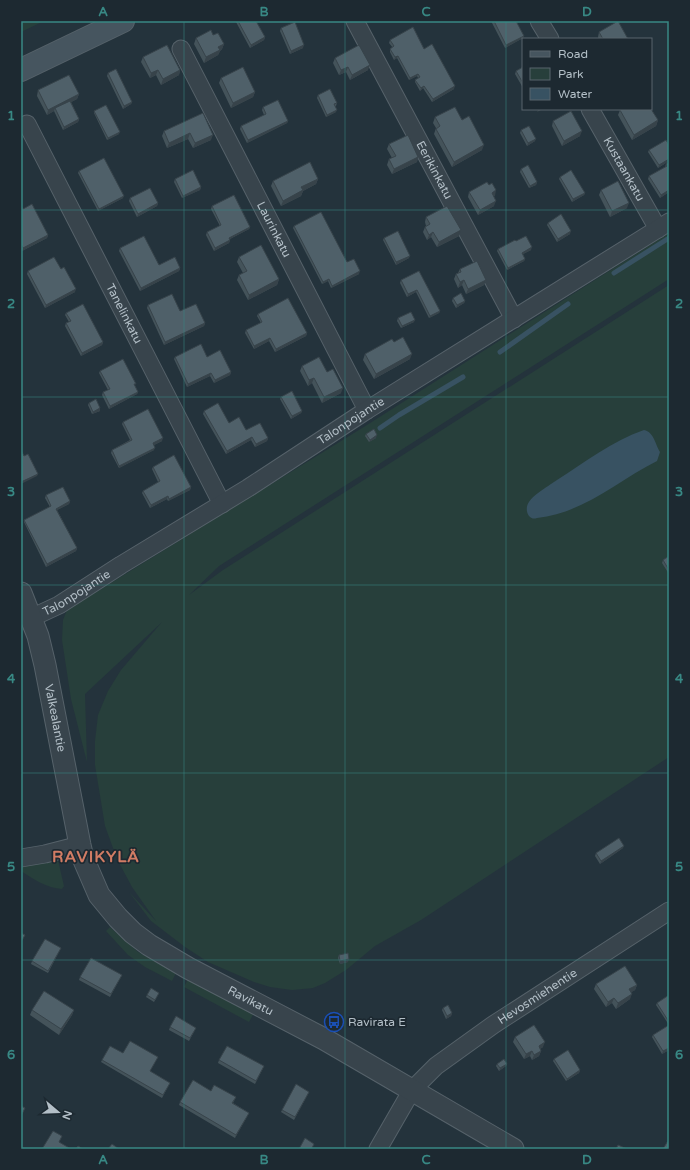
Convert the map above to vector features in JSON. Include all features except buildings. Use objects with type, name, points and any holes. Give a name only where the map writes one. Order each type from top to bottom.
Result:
[{"type":"main road","points":[[21,70],[124,21]]},
{"type":"street","name":"Eerikinkatu","points":[[355,21],[514,319]]},
{"type":"street","points":[[539,21],[549,38]]},
{"type":"street","name":"Laurinkatu","points":[[181,49],[367,410]]},
{"type":"street","name":"Kustaankatu","points":[[591,110],[663,225]]},
{"type":"street","name":"Tanelinkatu","points":[[27,124],[222,504]]},
{"type":"street","name":"Talonpojantie","points":[[31,618],[59,605],[121,565],[248,488],[367,410],[663,225]]},
{"type":"street","name":"Valkealantie","points":[[21,593],[38,636],[46,665],[80,845]]},
{"type":"street","points":[[21,858],[45,854],[80,845]]},
{"type":"street","name":"Ravikatu","points":[[80,845],[83,858],[99,895],[118,918],[133,933],[149,945],[188,968],[324,1039],[513,1149]]},
{"type":"street","name":"Hevosmiehentie","points":[[378,1149],[412,1090],[436,1066],[493,1025],[669,911]]},
{"type":"green space","points":[[21,21],[44,21],[21,32]]},
{"type":"green space","points":[[669,233],[669,279],[219,566],[189,595],[223,570],[669,285],[669,757],[421,920],[375,946],[346,970],[325,983],[313,988],[292,990],[270,987],[254,982],[208,962],[185,947],[151,921],[129,892],[156,921],[132,887],[117,859],[105,826],[95,765],[95,741],[98,715],[108,691],[121,670],[162,622],[85,694],[87,762],[71,699],[62,640],[63,620],[67,610],[367,425]]},
{"type":"green space","points":[[58,860],[64,886],[62,889],[46,885],[21,871],[21,867]]},
{"type":"green space","points":[[110,927],[138,952],[176,973],[172,981],[145,967],[128,955],[106,931]]},
{"type":"green space","points":[[188,979],[254,1013],[249,1022],[184,987]]},
{"type":"water","points":[[644,430],[650,433],[660,452],[657,461],[600,495],[570,510],[535,519],[529,516],[527,505],[538,493],[588,459],[621,440]]},
{"type":"waterway","points":[[614,273],[669,238]]},
{"type":"waterway","points":[[500,352],[568,304]]},
{"type":"waterway","points":[[380,428],[463,377]]},
{"type":"place","name":"Ravirata E","points":[[334,1022]]},
{"type":"district","name":"RAVIKYLÄ","points":[[96,856]]}]
